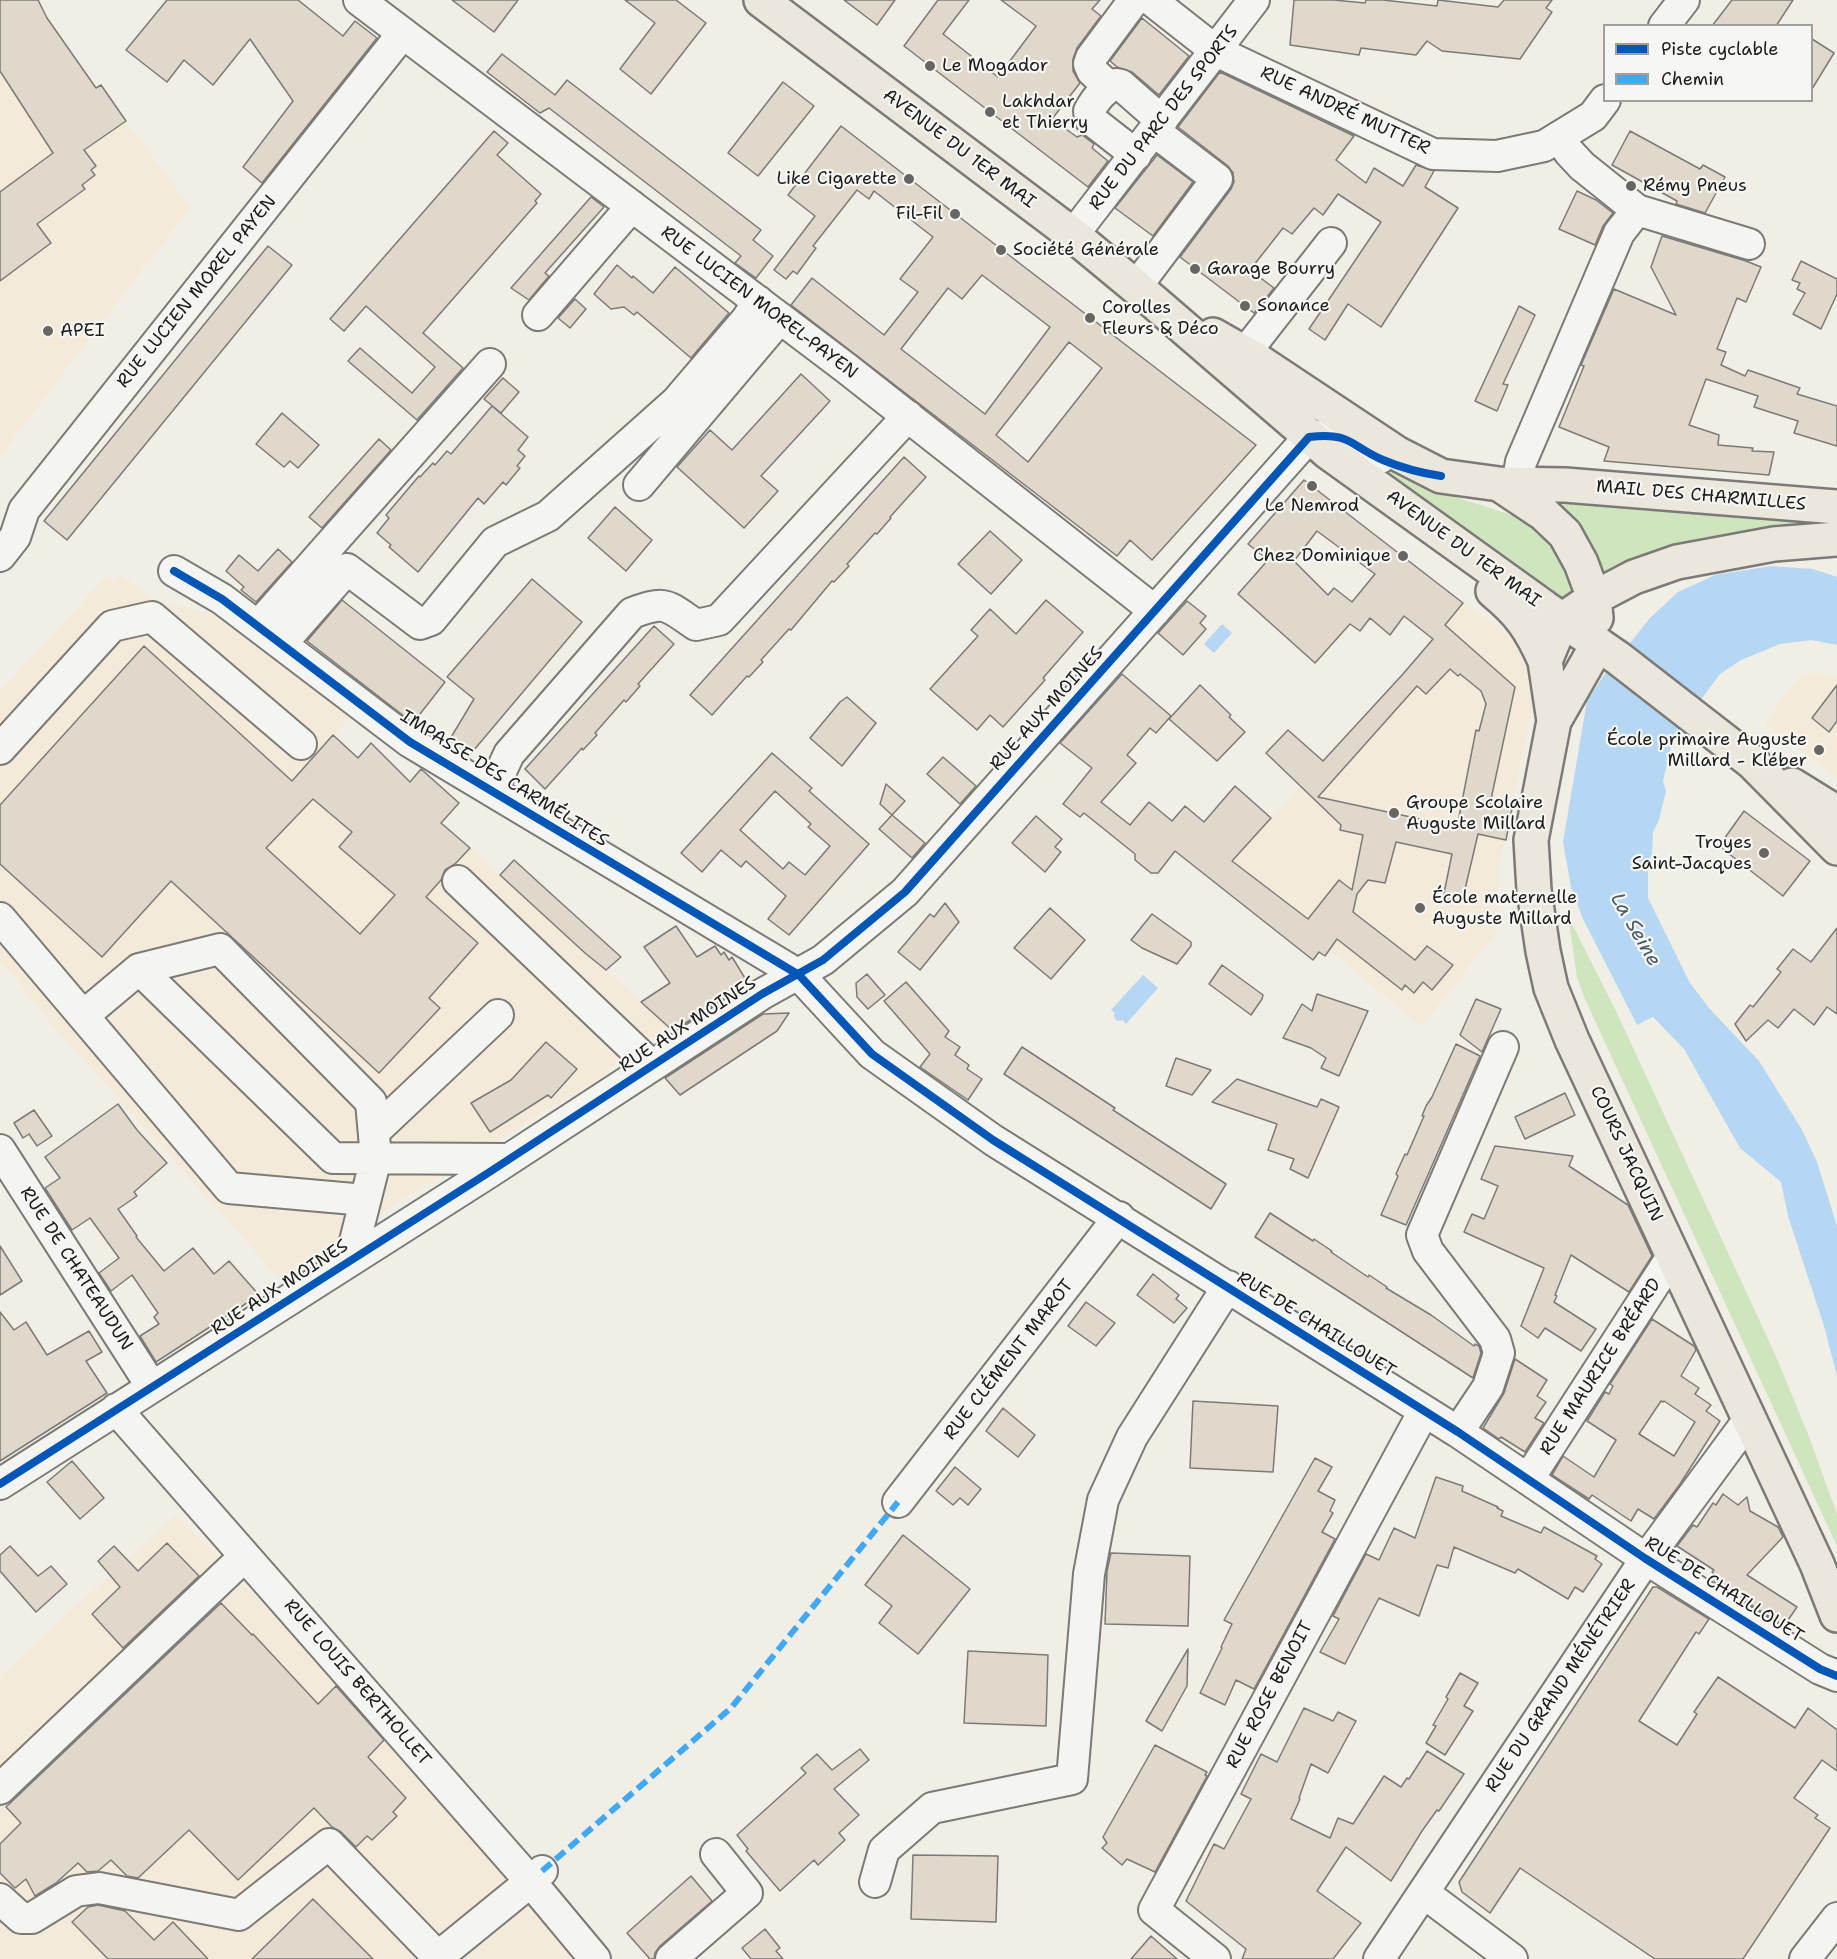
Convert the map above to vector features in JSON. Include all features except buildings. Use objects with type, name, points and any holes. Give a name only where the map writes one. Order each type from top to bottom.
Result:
[{"type":"main road","name":"AVENUE DU 1ER MAI","points":[[761,0],[1073,236],[1145,294],[1309,437],[1608,651]]},
{"type":"main road","name":"AVENUE DU 1ER MAI","points":[[1145,294],[1245,353],[1398,454],[1442,476],[1508,484],[1565,485]]},
{"type":"main road","name":"AVENUE DU 1ER MAI","points":[[1363,477],[1414,529],[1509,604],[1530,628],[1545,661]]},
{"type":"main road","name":"AVENUE DU 1ER MAI","points":[[1508,484],[1565,534],[1581,563],[1594,598],[1608,651]]},
{"type":"main road","name":"MAIL DES CHARMILLES","points":[[1565,485],[1837,507]]},
{"type":"main road","points":[[1545,661],[1562,620],[1594,598],[1634,577],[1677,562],[1774,544],[1837,539]]},
{"type":"main road","points":[[1608,651],[1752,762],[1837,813]]},
{"type":"main road","name":"COURS JACQUIN","points":[[1554,721],[1608,651]]},
{"type":"main road","name":"COURS JACQUIN","points":[[1545,661],[1554,721],[1531,840],[1534,890],[1551,988],[1572,1040],[1827,1576],[1837,1615]]},
{"type":"main road","points":[[1752,762],[1837,848]]},
{"type":"street","name":"RUE LUCIEN MOREL-PAYEN","points":[[359,0],[908,416],[1155,611]]},
{"type":"street","points":[[1109,87],[1092,71],[1089,64],[1091,58],[1134,0]]},
{"type":"street","name":"RUE ANDRÉ MUTTER","points":[[1151,0],[1216,51],[1433,154],[1497,156],[1544,147],[1593,116],[1604,102]]},
{"type":"street","name":"RUE DU PARC DES SPORTS","points":[[1073,236],[1254,0]]},
{"type":"street","points":[[1666,24],[1684,0]]},
{"type":"street","name":"RUE LUCIEN MOREL PAYEN","points":[[0,556],[15,537],[24,510],[403,33]]},
{"type":"street","points":[[1136,155],[1090,119],[1089,111],[1097,98],[1116,84],[1121,85],[1158,126],[1217,178],[1145,294]]},
{"type":"street","points":[[1559,137],[1582,166],[1637,210],[1749,244]]},
{"type":"street","points":[[538,315],[632,206]]},
{"type":"street","points":[[1508,484],[1521,462],[1619,233],[1637,210]]},
{"type":"street","points":[[1245,353],[1330,243]]},
{"type":"street","points":[[639,485],[769,310]]},
{"type":"street","points":[[283,645],[347,568],[420,624],[432,620],[495,542],[548,516],[676,402],[747,319],[769,310]]},
{"type":"street","points":[[258,626],[489,364]]},
{"type":"street","points":[[492,791],[509,754],[632,613],[650,606],[665,605],[696,625],[719,620],[908,416]]},
{"type":"street","name":"AVENUE DU 1ER MAI","points":[[1309,437],[1330,435],[1346,438],[1380,458],[1411,471],[1442,476]]},
{"type":"street","name":"RUE AUX MOINES","points":[[0,1484],[509,1159],[762,994],[823,960],[905,892],[1309,437]]},
{"type":"street","name":"IMPASSE DES CARMÉLITES","points":[[174,571],[222,599],[410,742],[799,975]]},
{"type":"street","points":[[0,749],[112,626],[152,617],[301,744]]},
{"type":"street","points":[[458,881],[652,1066]]},
{"type":"street","points":[[2,925],[83,1016],[229,1188],[365,1200]]},
{"type":"street","points":[[83,1016],[140,969],[220,949],[371,1102],[375,1145],[365,1200],[350,1261]]},
{"type":"street","points":[[140,969],[333,1158],[375,1145],[509,1159]]},
{"type":"street","name":"RUE DE CHAILLOUET","points":[[799,975],[872,1054],[993,1140],[1458,1432],[1646,1559],[1820,1669],[1837,1676]]},
{"type":"street","points":[[375,1145],[498,1015]]},
{"type":"street","points":[[1458,1432],[1488,1387],[1499,1353],[1495,1339],[1428,1251],[1422,1235],[1503,1047]]},
{"type":"street","name":"RUE DE CHATEAUDUN","points":[[0,1150],[152,1387]]},
{"type":"street","name":"RUE CLÉMENT MAROT","points":[[898,1502],[1119,1217]]},
{"type":"street","name":"RUE MAURICE BRÉARD","points":[[1529,1478],[1673,1255]]},
{"type":"street","points":[[875,1882],[884,1850],[932,1808],[1072,1779],[1089,1574],[1104,1500],[1132,1437],[1228,1286]]},
{"type":"street","name":"RUE LOUIS BERTHOLLET","points":[[116,1409],[245,1556],[536,1876],[595,1959]]},
{"type":"street","name":"RUE ROSE BENOIT","points":[[1215,1959],[1154,1910],[1424,1411]]},
{"type":"street","name":"RUE DU GRAND MÉNÉTRIER","points":[[1379,1959],[1646,1559],[1750,1418]]},
{"type":"street","points":[[0,1789],[245,1556]]},
{"type":"street","points":[[0,1899],[21,1918],[32,1918],[76,1892],[99,1888],[239,1915],[329,1844],[438,1957],[536,1876]]},
{"type":"street","points":[[671,1959],[747,1893],[716,1854]]},
{"type":"street","points":[[1424,1893],[1512,1959]]},
{"type":"street","points":[[1805,1959],[1837,1918]]},
{"type":"shaded area","name":"APEI","points":[[0,71],[37,128],[70,105],[76,104],[101,139],[126,121],[190,207],[0,456]]},
{"type":"shaded area","points":[[121,575],[155,601],[233,619],[351,716],[333,736],[458,849],[464,843],[475,852],[674,1032],[656,1039],[638,1038],[603,1076],[450,1169],[280,1279],[41,1012],[16,979],[0,963],[0,692],[106,576],[114,582]]},
{"type":"shaded area","name":"Groupe Scolaire Auguste Millard","points":[[1463,603],[1487,618],[1514,642],[1535,687],[1498,871],[1500,927],[1422,1026],[1224,869],[1403,674]]},
{"type":"shaded area","name":"École primaire Auguste Millard - Kléber","points":[[1815,672],[1837,677],[1837,778],[1765,723],[1796,680]]},
{"type":"shaded area","points":[[176,1515],[340,1683],[573,1959],[0,1959],[0,1676]]},
{"type":"green space","points":[[1362,453],[1389,471],[1531,524],[1552,540],[1576,591],[1573,598],[1557,600],[1395,485]]},
{"type":"green space","points":[[1541,497],[1828,524],[1600,577]]},
{"type":"green space","points":[[1568,916],[1616,1011],[1775,1354],[1808,1434],[1837,1514],[1837,1546],[1585,999],[1577,977]]},
{"type":"water","name":"La Seine","points":[[1771,566],[1813,569],[1837,577],[1837,645],[1811,640],[1780,644],[1741,660],[1720,674],[1676,733],[1672,743],[1663,781],[1666,791],[1659,820],[1653,832],[1652,853],[1648,865],[1648,898],[1690,983],[1709,1008],[1759,1061],[1801,1128],[1817,1162],[1837,1226],[1837,1376],[1824,1326],[1788,1216],[1781,1182],[1740,1148],[1684,1049],[1653,1017],[1637,1025],[1583,919],[1571,887],[1563,842],[1587,701],[1602,678],[1650,618],[1678,592],[1715,575]]},
{"type":"water","points":[[1222,624],[1232,633],[1214,653],[1204,644]]},
{"type":"water","points":[[1143,975],[1158,988],[1126,1024],[1123,1020],[1117,1021],[1115,1013],[1111,1010]]},
{"type":"marked path","points":[[542,1871],[731,1708],[898,1502]]},
{"type":"cycle path","points":[[0,1484],[488,1173],[762,994],[823,960],[905,892],[1309,437],[1342,438],[1390,463],[1441,476]]},
{"type":"cycle path","points":[[174,571],[222,599],[410,742],[799,975],[872,1054],[993,1140],[1458,1432],[1646,1559],[1820,1669],[1837,1676]]},
{"type":"place","name":"Le Mogador","points":[[930,66]]},
{"type":"place","name":"Lakhdar et Thierry","points":[[990,112]]},
{"type":"place","name":"Like Cigarette","points":[[909,179]]},
{"type":"place","name":"Rémy Pneus","points":[[1631,186]]},
{"type":"place","name":"Fil-Fil","points":[[955,214]]},
{"type":"place","name":"Société Générale","points":[[1001,250]]},
{"type":"place","name":"Garage Bourry","points":[[1195,269]]},
{"type":"place","name":"Sonance","points":[[1245,306]]},
{"type":"place","name":"Corolles Fleurs & Déco","points":[[1090,318]]},
{"type":"place","name":"APEI","points":[[48,331]]},
{"type":"place","name":"Le Nemrod","points":[[1312,486]]},
{"type":"place","name":"Chez Dominique","points":[[1403,556]]},
{"type":"place","name":"École primaire Auguste Millard - Kléber","points":[[1819,750]]},
{"type":"place","name":"Groupe Scolaire Auguste Millard","points":[[1394,813]]},
{"type":"place","name":"Troyes Saint-Jacques","points":[[1764,853]]},
{"type":"place","name":"École maternelle Auguste Millard","points":[[1420,908]]}]
